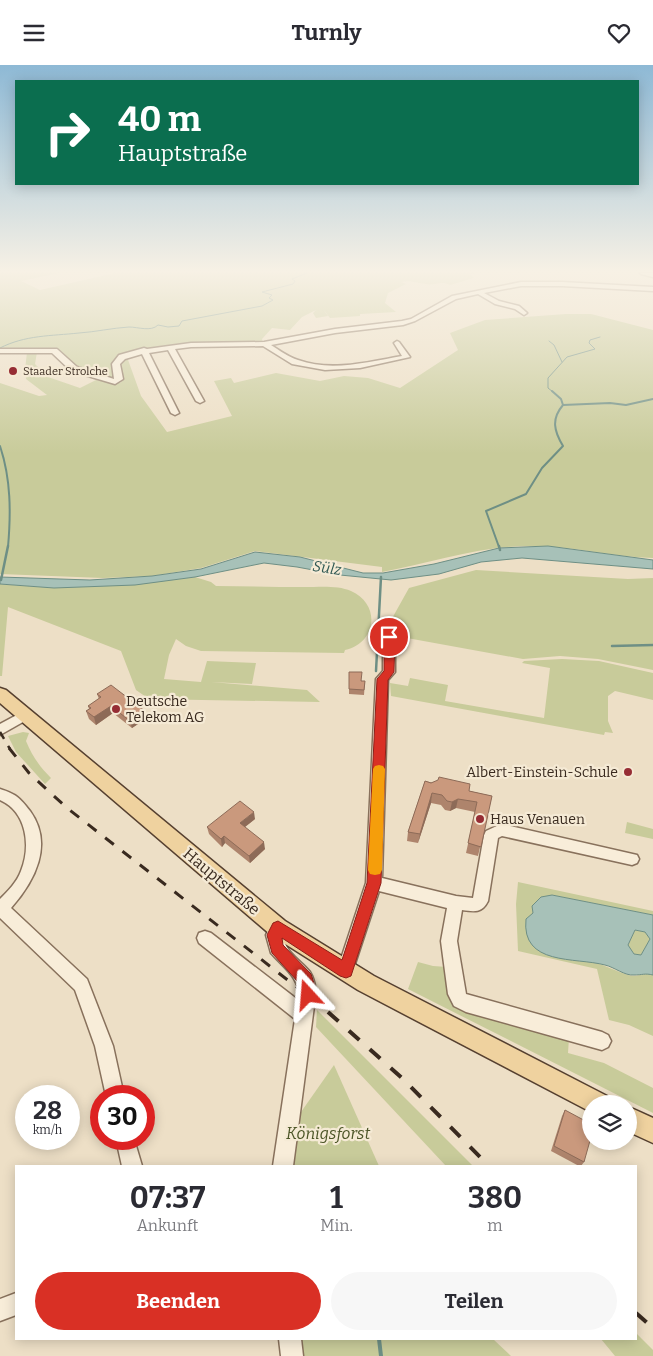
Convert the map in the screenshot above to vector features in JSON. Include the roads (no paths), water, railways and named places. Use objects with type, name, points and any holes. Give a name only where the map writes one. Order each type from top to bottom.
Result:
[{"type":"main road","name":"Hauptstraße","points":[[0,694],[205,869],[278,928],[346,971],[582,1095]]},
{"type":"main road","points":[[637,1123],[653,1131]]},
{"type":"street","points":[[0,351],[54,351],[74,369],[115,382],[119,379],[117,362],[126,355],[144,350],[210,344],[264,344],[323,333]]},
{"type":"street","points":[[264,344],[295,362],[336,369],[406,357],[397,343]]},
{"type":"street","points":[[170,347],[200,401]]},
{"type":"street","points":[[144,350],[175,413]]},
{"type":"street","points":[[346,971],[374,883],[382,679],[389,672],[389,637]]},
{"type":"street","points":[[0,730],[26,715]]},
{"type":"street","points":[[0,793],[14,800],[32,825],[34,851],[28,873],[18,890],[0,909],[81,985],[104,1046],[113,1085]]},
{"type":"street","points":[[374,883],[456,903],[476,905],[480,901],[491,835],[501,830],[632,859]]},
{"type":"street","points":[[456,903],[449,941],[456,994],[460,1000],[466,1004],[602,1041]]},
{"type":"street","points":[[278,928],[274,935],[277,948],[306,979],[308,985],[283,1165]]},
{"type":"street","points":[[205,938],[305,1016]]},
{"type":"street","points":[[127,1150],[132,1165]]},
{"type":"street","points":[[0,1310],[15,1304]]},
{"type":"street","points":[[290,1340],[292,1356]]},
{"type":"water","name":"Sülz","points":[[548,546],[653,560],[653,569],[522,558],[481,562],[439,574],[391,580],[340,575],[264,563],[195,577],[135,585],[54,588],[0,584],[0,577],[90,580],[152,576],[201,569],[255,552],[300,557],[363,573],[383,573],[434,564],[499,548]]},
{"type":"water","points":[[552,895],[653,915],[653,975],[631,975],[605,965],[552,957],[541,952],[532,945],[527,934],[526,919],[533,913],[532,906],[541,897]],"holes":[[[635,930],[645,932],[650,939],[641,955],[634,954],[628,945]]]},
{"type":"waterway","points":[[0,348],[38,337],[73,333]]},
{"type":"waterway","points":[[553,392],[548,388],[548,378],[567,357],[595,349],[589,343],[590,340],[600,337]]},
{"type":"waterway","points":[[549,341],[554,345],[562,362]]},
{"type":"waterway","points":[[552,391],[561,399],[563,405]]},
{"type":"waterway","points":[[563,405],[610,403],[626,405],[653,399]]},
{"type":"waterway","points":[[499,547],[486,511],[526,494],[542,468],[563,446],[555,425],[555,420],[563,405]]},
{"type":"waterway","points":[[0,446],[8,483],[10,522],[8,547]]},
{"type":"waterway","points":[[1,580],[8,546]]},
{"type":"waterway","points":[[499,546],[500,550]]},
{"type":"waterway","points":[[376,671],[381,577]]},
{"type":"waterway","points":[[612,646],[653,645]]},
{"type":"waterway","points":[[379,1340],[381,1356]]},
{"type":"railway","points":[[0,732],[10,749]]},
{"type":"railway","points":[[9,748],[29,773],[67,808],[330,1013]]},
{"type":"railway","points":[[328,1012],[402,1078],[488,1165]]},
{"type":"railway","points":[[637,1314],[653,1328]]},
{"type":"place","name":"Staader Strolche","points":[[13,371]]},
{"type":"place","name":"Deutsche Telekom AG","points":[[116,709]]},
{"type":"place","name":"Albert-Einstein-Schule","points":[[628,772]]},
{"type":"place","name":"Haus Venauen","points":[[480,819]]},
{"type":"park label","name":"Königsforst","points":[[328,1133]]}]
